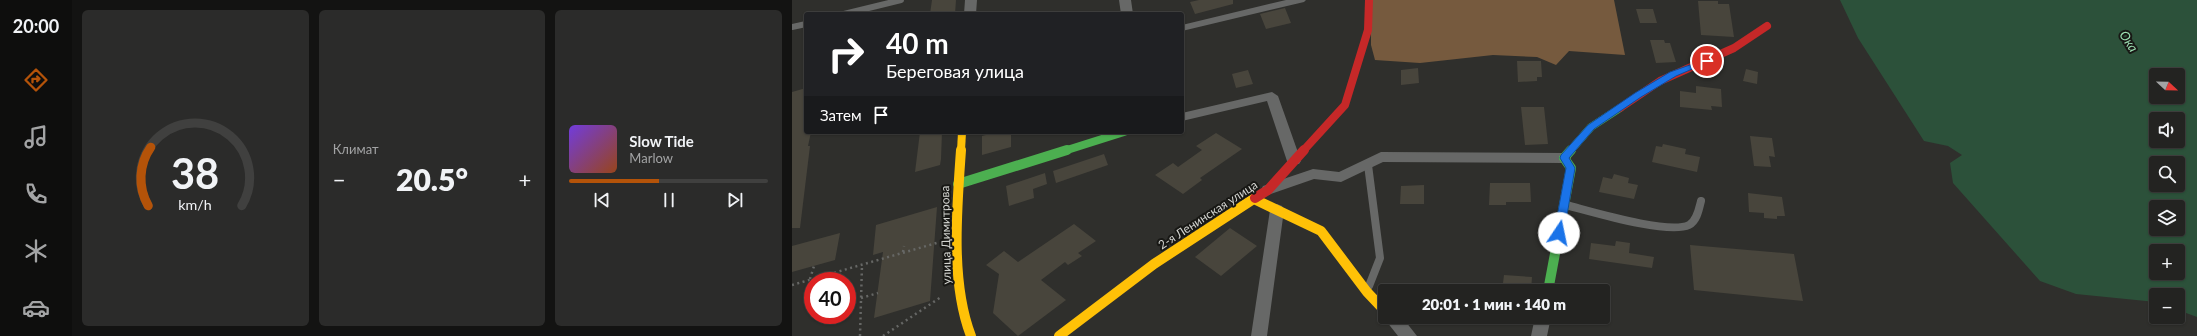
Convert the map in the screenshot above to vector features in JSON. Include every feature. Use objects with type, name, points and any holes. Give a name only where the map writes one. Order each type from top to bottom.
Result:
[{"type":"street","points":[[971,6],[985,0]]},
{"type":"street","points":[[1125,0],[1127,12]]},
{"type":"street","points":[[1184,28],[1300,0]]},
{"type":"street","name":"2-я Ленинская улица","points":[[1059,336],[1154,264],[1268,190],[1346,105],[1368,30],[1369,0]]},
{"type":"street","points":[[1268,190],[1313,174],[1341,177],[1381,158],[1564,158],[1591,127],[1638,95],[1673,74],[1707,61],[1753,38],[1767,26]]},
{"type":"street","points":[[1184,117],[1272,96],[1294,161]]},
{"type":"street","name":"улица Димитрова","points":[[962,134],[958,184],[958,285],[964,323],[971,336]]},
{"type":"street","points":[[958,184],[1118,134]]},
{"type":"street","points":[[1549,284],[1571,168],[1564,158]]},
{"type":"street","points":[[1254,199],[1321,231],[1367,292],[1378,304]]},
{"type":"street","points":[[1258,336],[1278,210]]},
{"type":"street","points":[[1398,324],[1409,336]]},
{"type":"street","points":[[1540,336],[1542,324]]},
{"type":"lane","points":[[852,12],[901,0]]},
{"type":"lane","points":[[792,27],[804,24]]},
{"type":"lane","points":[[1367,292],[1380,258],[1368,165]]},
{"type":"lane","points":[[1564,204],[1609,216],[1676,228],[1689,225],[1697,217],[1701,201]]},
{"type":"path","points":[[838,272],[958,236]]},
{"type":"path","points":[[903,252],[904,246]]},
{"type":"path","points":[[860,336],[862,265]]},
{"type":"path","points":[[812,272],[814,266]]},
{"type":"path","points":[[792,285],[804,282]]},
{"type":"path","points":[[883,336],[958,285]]},
{"type":"path","points":[[861,298],[878,293]]},
{"type":"shaded area","points":[[1371,0],[1614,0],[1625,55],[1569,51],[1556,65],[1537,57],[1493,55],[1420,63],[1375,60],[1371,45]]},
{"type":"water","name":"Ока","points":[[1840,0],[2197,0],[2197,317],[2185,313],[2185,288],[2149,288],[2149,301],[2076,294],[2040,281],[1953,183],[1950,163],[1962,155],[1948,146],[1924,141],[1858,38]]},
{"type":"building","points":[[932,0],[956,0],[955,12],[930,12]]},
{"type":"building","points":[[1199,0],[1233,0],[1233,4],[1195,14],[1190,2]]},
{"type":"building","points":[[1698,1],[1718,1],[1718,4],[1729,4],[1734,37],[1701,35]]},
{"type":"building","points":[[1285,8],[1291,23],[1266,29],[1260,14]]},
{"type":"building","points":[[1636,9],[1653,9],[1657,23],[1640,23]]},
{"type":"building","points":[[1650,40],[1664,40],[1665,43],[1670,43],[1676,62],[1656,63]]},
{"type":"building","points":[[1517,61],[1541,61],[1542,77],[1537,77],[1537,81],[1518,82]]},
{"type":"building","points":[[1418,68],[1419,83],[1401,85],[1401,70]]},
{"type":"building","points":[[1746,69],[1758,72],[1757,84],[1743,81]]},
{"type":"building","points":[[1248,70],[1253,84],[1236,88],[1232,74]]},
{"type":"building","points":[[1696,86],[1721,89],[1722,107],[1711,106],[1712,110],[1680,107],[1680,91],[1696,93]]},
{"type":"building","points":[[804,89],[804,134],[811,134],[808,146],[810,146],[800,228],[792,228],[792,92]]},
{"type":"building","points":[[1521,107],[1544,107],[1548,144],[1525,145]]},
{"type":"building","points":[[1216,133],[1242,149],[1200,178],[1202,180],[1183,194],[1155,175],[1173,163],[1178,167],[1202,150],[1196,146]]},
{"type":"building","points":[[920,134],[942,134],[940,165],[915,172]]},
{"type":"building","points":[[990,134],[1011,134],[1011,147],[982,155],[982,136]]},
{"type":"building","points":[[1750,136],[1772,138],[1775,157],[1769,156],[1771,167],[1754,166]]},
{"type":"building","points":[[1663,144],[1686,149],[1685,154],[1700,157],[1697,172],[1652,162],[1656,146],[1662,147]]},
{"type":"building","points":[[1104,154],[1108,165],[1056,183],[1053,171]]},
{"type":"building","points":[[1045,173],[1047,184],[1033,189],[1034,198],[1009,206],[1006,186]]},
{"type":"building","points":[[1614,174],[1629,178],[1628,183],[1638,185],[1634,199],[1599,192],[1603,177],[1612,179]]},
{"type":"building","points":[[1490,183],[1530,183],[1531,202],[1506,202],[1506,205],[1489,205]]},
{"type":"building","points":[[1424,185],[1424,204],[1400,204],[1401,186]]},
{"type":"building","points":[[1748,193],[1782,197],[1785,216],[1777,216],[1777,219],[1764,218],[1764,213],[1749,212]]},
{"type":"building","points":[[937,207],[930,301],[874,318],[883,252],[873,255],[876,225]]},
{"type":"building","points":[[1074,224],[1096,241],[1078,253],[1082,256],[1068,265],[1065,262],[1041,280],[1066,300],[1018,336],[993,313],[999,274],[986,265],[1004,251],[1018,262]]},
{"type":"building","points":[[1230,228],[1257,246],[1221,276],[1195,257]]},
{"type":"building","points":[[840,233],[835,260],[792,272],[792,246]]},
{"type":"building","points":[[1616,241],[1630,243],[1629,253],[1654,257],[1652,268],[1589,259],[1591,243],[1615,246]]},
{"type":"building","points":[[1690,245],[1794,254],[1803,301],[1694,290]]},
{"type":"building","points":[[1504,275],[1532,277],[1532,284],[1503,284]]},
{"type":"traffic: fast","points":[[1549,284],[1571,168],[1564,158],[1591,127],[1620,108]]},
{"type":"traffic: fast","points":[[958,184],[1118,134]]},
{"type":"traffic: slow","points":[[962,134],[958,197],[958,275],[963,312],[971,336]]},
{"type":"traffic: slow","points":[[1059,336],[1154,264],[1255,198]]},
{"type":"traffic: slow","points":[[1254,199],[1321,231],[1367,292],[1378,304]]},
{"type":"traffic: jam","points":[[1255,198],[1268,190],[1345,105],[1368,30],[1369,0]]},
{"type":"traffic: jam","points":[[1620,108],[1646,89],[1660,81],[1734,48],[1767,26]]},
{"type":"route","points":[[1559,233],[1571,168],[1564,158],[1591,127],[1638,95],[1673,74],[1707,61]]}]
